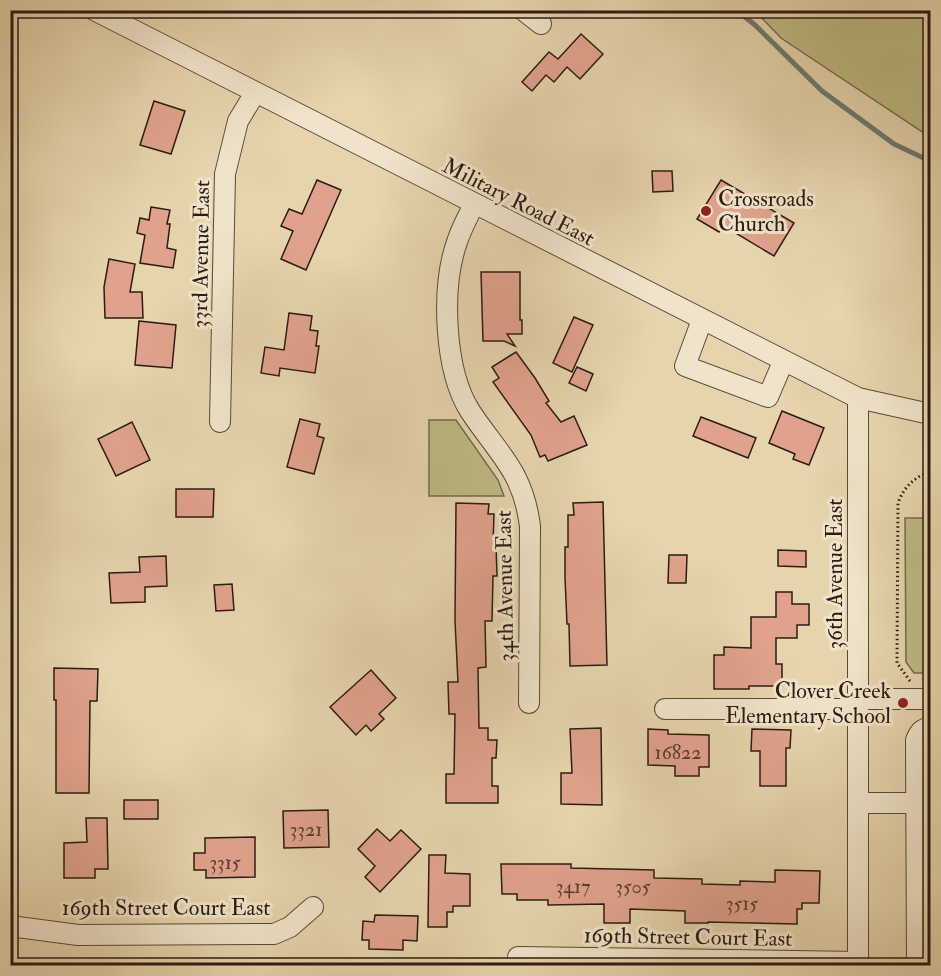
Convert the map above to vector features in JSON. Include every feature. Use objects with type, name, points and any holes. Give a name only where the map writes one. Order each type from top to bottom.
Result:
[{"type":"street","name":"Military Road East","points":[[94,10],[858,399],[930,414]]},
{"type":"street","points":[[523,10],[541,24]]},
{"type":"street","name":"33rd Avenue East","points":[[220,422],[225,174],[238,121],[255,93]]},
{"type":"street","name":"34th Avenue East","points":[[474,204],[457,242],[452,262],[448,286],[448,349],[459,390],[470,410],[512,468],[527,503],[530,526],[529,703]]},
{"type":"street","points":[[702,320],[685,366],[768,397],[783,362]]},
{"type":"street","name":"36th Avenue East","points":[[858,399],[858,964]]},
{"type":"street","points":[[665,709],[858,704],[930,699]]},
{"type":"street","points":[[921,796],[916,740],[919,733],[925,728],[930,728]]},
{"type":"street","points":[[917,966],[921,796],[924,768],[930,764]]},
{"type":"street","points":[[858,803],[921,796]]},
{"type":"street","name":"169th Street Court East","points":[[10,926],[78,934],[274,934],[290,927],[313,907]]},
{"type":"street","name":"169th Street Court East","points":[[518,957],[858,964]]},
{"type":"path","points":[[911,682],[897,663],[898,503],[902,491],[913,480],[930,472]]},
{"type":"shaded area","points":[[755,11],[930,11],[930,137],[781,38]]},
{"type":"shaded area","points":[[429,420],[456,420],[498,480],[504,496],[429,496]]},
{"type":"shaded area","points":[[905,518],[930,518],[930,673],[914,673],[906,662]]},
{"type":"building","points":[[581,34],[603,54],[580,79],[567,67],[554,82],[546,75],[532,91],[522,82],[549,52],[558,59]]},
{"type":"building","points":[[154,101],[185,111],[171,154],[140,145]]},
{"type":"building","points":[[652,171],[672,171],[673,191],[653,192]]},
{"type":"building","points":[[317,180],[341,190],[306,270],[281,259],[293,231],[281,226],[289,209],[302,214]]},
{"type":"building","points":[[721,180],[794,223],[774,256],[724,226],[719,232],[697,219]]},
{"type":"building","points":[[151,207],[170,210],[167,224],[170,224],[167,248],[176,250],[173,268],[140,263],[145,235],[137,233],[140,218],[149,220]]},
{"type":"building","points":[[109,259],[135,264],[130,292],[142,292],[143,318],[105,318],[104,287]]},
{"type":"building","points":[[481,272],[520,272],[522,334],[507,334],[515,346],[504,341],[483,341]]},
{"type":"building","points":[[289,313],[312,316],[310,330],[318,331],[316,346],[319,346],[315,373],[280,368],[279,376],[261,373],[265,347],[284,350]]},
{"type":"building","points":[[574,317],[593,325],[572,372],[553,363]]},
{"type":"building","points":[[139,321],[176,325],[172,368],[135,365]]},
{"type":"building","points":[[516,352],[549,401],[546,403],[561,422],[574,416],[587,445],[548,461],[545,455],[540,457],[531,435],[493,382],[499,378],[492,367]]},
{"type":"building","points":[[577,367],[593,374],[586,391],[569,383]]},
{"type":"building","points":[[782,411],[824,428],[809,465],[793,459],[795,454],[769,443]]},
{"type":"building","points":[[701,417],[756,438],[748,458],[693,436]]},
{"type":"building","points":[[300,419],[320,424],[317,436],[324,438],[314,474],[287,467]]},
{"type":"building","points":[[132,422],[150,460],[116,476],[98,439]]},
{"type":"building","points":[[176,489],[214,489],[213,517],[176,517]]},
{"type":"building","points":[[603,502],[607,665],[570,666],[565,578],[568,515],[574,515],[573,503]]},
{"type":"building","points":[[456,503],[489,504],[488,514],[494,514],[493,545],[496,545],[497,576],[493,576],[492,621],[485,621],[486,667],[478,668],[479,728],[488,728],[488,740],[497,740],[496,758],[492,758],[492,786],[498,786],[498,803],[446,803],[446,774],[454,774],[455,714],[449,714],[448,682],[458,682],[455,621]]},
{"type":"building","points":[[778,550],[806,551],[806,567],[778,566]]},
{"type":"building","points":[[669,555],[687,555],[686,583],[668,583]]},
{"type":"building","points":[[166,556],[167,586],[145,587],[145,602],[111,603],[109,573],[140,572],[139,557]]},
{"type":"building","points":[[232,584],[234,610],[216,611],[214,585]]},
{"type":"building","points":[[776,592],[792,592],[792,604],[809,604],[809,625],[797,625],[797,638],[776,638],[776,664],[782,664],[782,686],[714,689],[714,655],[724,655],[724,647],[751,648],[751,617],[776,617]]},
{"type":"building","points":[[54,668],[98,669],[97,701],[90,701],[89,793],[56,793]]},
{"type":"building","points":[[371,670],[396,698],[379,714],[384,719],[371,731],[366,725],[356,735],[330,707]]},
{"type":"building","points":[[601,728],[602,805],[561,804],[561,773],[572,773],[570,729]]},
{"type":"building","points":[[648,729],[668,730],[668,734],[709,735],[709,767],[699,767],[699,776],[675,776],[675,766],[648,765]]},
{"type":"building","points":[[752,729],[791,730],[790,748],[786,748],[786,786],[760,786],[760,751],[751,751]]},
{"type":"building","points":[[124,800],[158,800],[158,819],[124,819]]},
{"type":"building","points":[[328,810],[329,847],[284,848],[283,811]]},
{"type":"building","points":[[86,818],[107,818],[108,869],[95,869],[95,878],[64,878],[64,843],[87,842]]},
{"type":"building","points":[[377,829],[390,841],[401,830],[421,849],[380,892],[365,877],[375,866],[358,849]]},
{"type":"building","points":[[255,837],[255,877],[206,878],[206,870],[194,870],[194,853],[205,853],[205,838]]},
{"type":"building","points":[[429,855],[446,855],[445,873],[470,874],[470,906],[453,906],[453,912],[447,912],[447,927],[428,927]]},
{"type":"building","points":[[501,864],[571,864],[571,868],[654,870],[654,878],[702,879],[702,884],[740,885],[740,881],[775,882],[775,870],[820,871],[819,903],[802,903],[802,909],[797,909],[797,924],[685,923],[685,911],[630,909],[630,923],[604,923],[604,904],[548,905],[548,900],[517,900],[517,894],[502,894]]},
{"type":"building","points":[[375,915],[418,916],[417,941],[403,940],[403,950],[369,949],[369,940],[362,940],[363,921],[374,922]]},
{"type":"waterway","points":[[736,10],[755,25],[822,91],[894,144],[930,161]]},
{"type":"place","name":"Crossroads Church","points":[[706,211]]},
{"type":"place","name":"Clover Creek Elementary School","points":[[903,703]]}]
